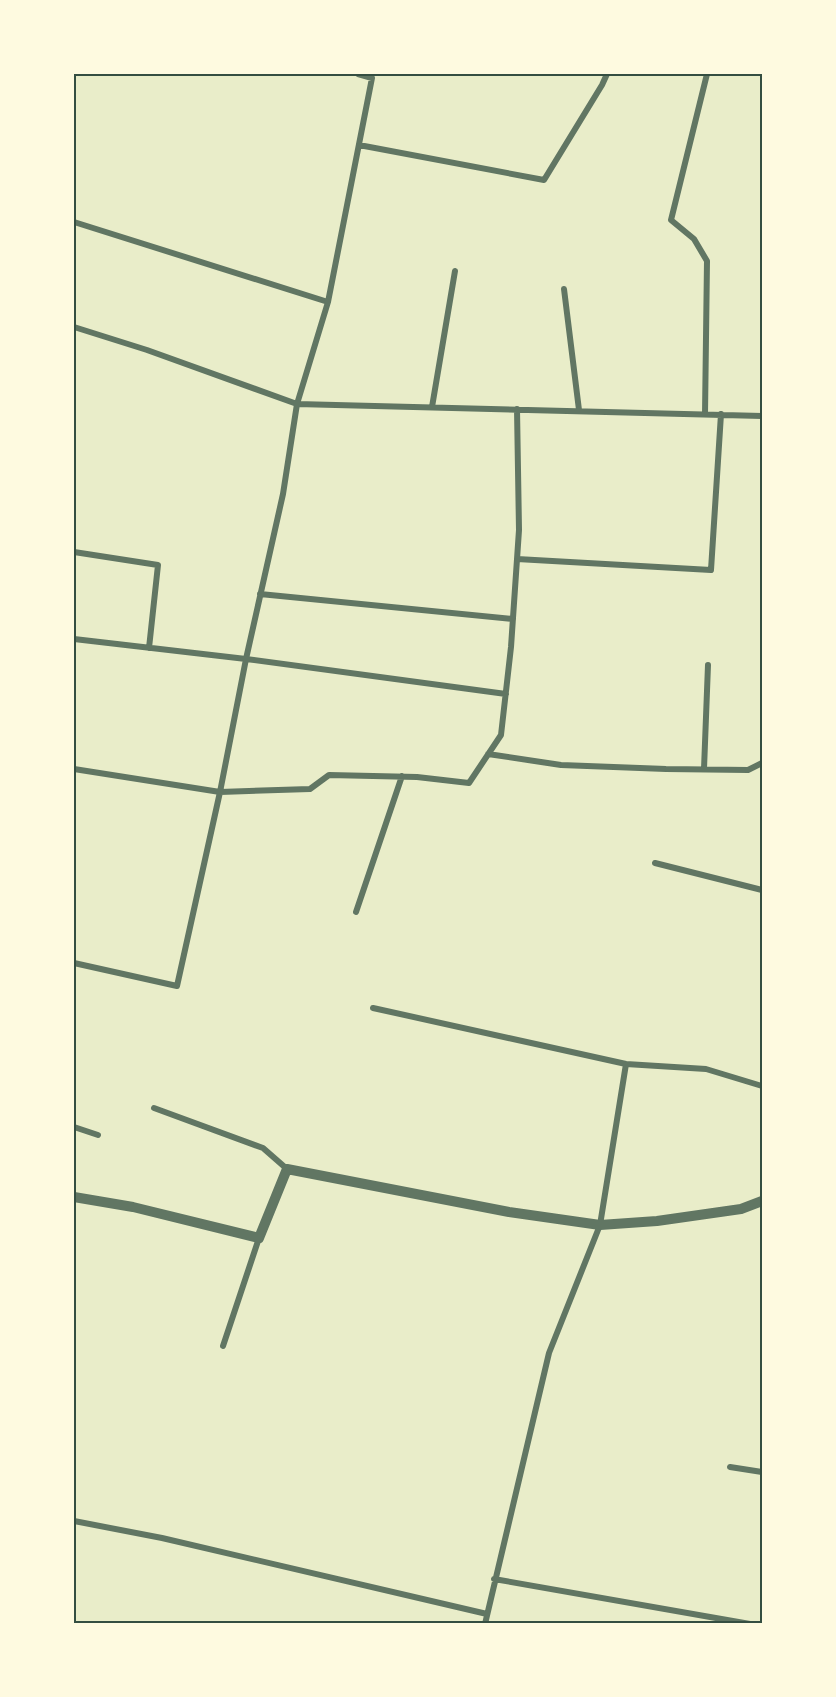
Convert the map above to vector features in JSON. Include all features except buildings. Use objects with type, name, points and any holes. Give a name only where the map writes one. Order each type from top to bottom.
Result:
[{"type":"street","points":[[74,963],[177,986],[283,494],[297,404],[328,302],[372,78],[358,74]]},
{"type":"street","points":[[359,145],[544,180],[602,86],[607,74]]},
{"type":"street","points":[[705,414],[707,261],[694,239],[670,220],[707,74]]},
{"type":"street","points":[[74,222],[328,302]]},
{"type":"street","points":[[432,407],[455,271]]},
{"type":"street","points":[[564,289],[579,410]]},
{"type":"street","points":[[74,327],[147,350],[297,404],[762,416]]},
{"type":"street","points":[[74,769],[219,792],[310,789],[329,775],[402,777],[469,783],[501,735],[518,559],[518,409]]},
{"type":"street","points":[[518,559],[711,570],[721,414]]},
{"type":"street","points":[[74,552],[158,566],[149,648]]},
{"type":"street","points":[[260,594],[513,619]]},
{"type":"street","points":[[74,639],[246,659],[506,694]]},
{"type":"street","points":[[704,769],[708,665]]},
{"type":"street","points":[[488,754],[561,765],[748,770],[762,763]]},
{"type":"street","points":[[356,912],[402,777]]},
{"type":"street","points":[[655,863],[762,890]]},
{"type":"street","points":[[373,1008],[626,1064],[706,1069],[762,1086]]},
{"type":"street","points":[[485,1623],[549,1353],[600,1225],[626,1064]]},
{"type":"street","points":[[154,1108],[263,1148],[287,1169],[509,1212],[600,1225],[657,1221],[741,1209],[762,1201]]},
{"type":"street","points":[[74,1127],[98,1135]]},
{"type":"street","points":[[223,1346],[259,1238],[287,1169]]},
{"type":"street","points":[[74,1197],[133,1208],[259,1238]]},
{"type":"street","points":[[730,1467],[762,1472]]},
{"type":"street","points":[[74,1521],[162,1538],[487,1614]]},
{"type":"street","points":[[495,1579],[750,1623]]}]
